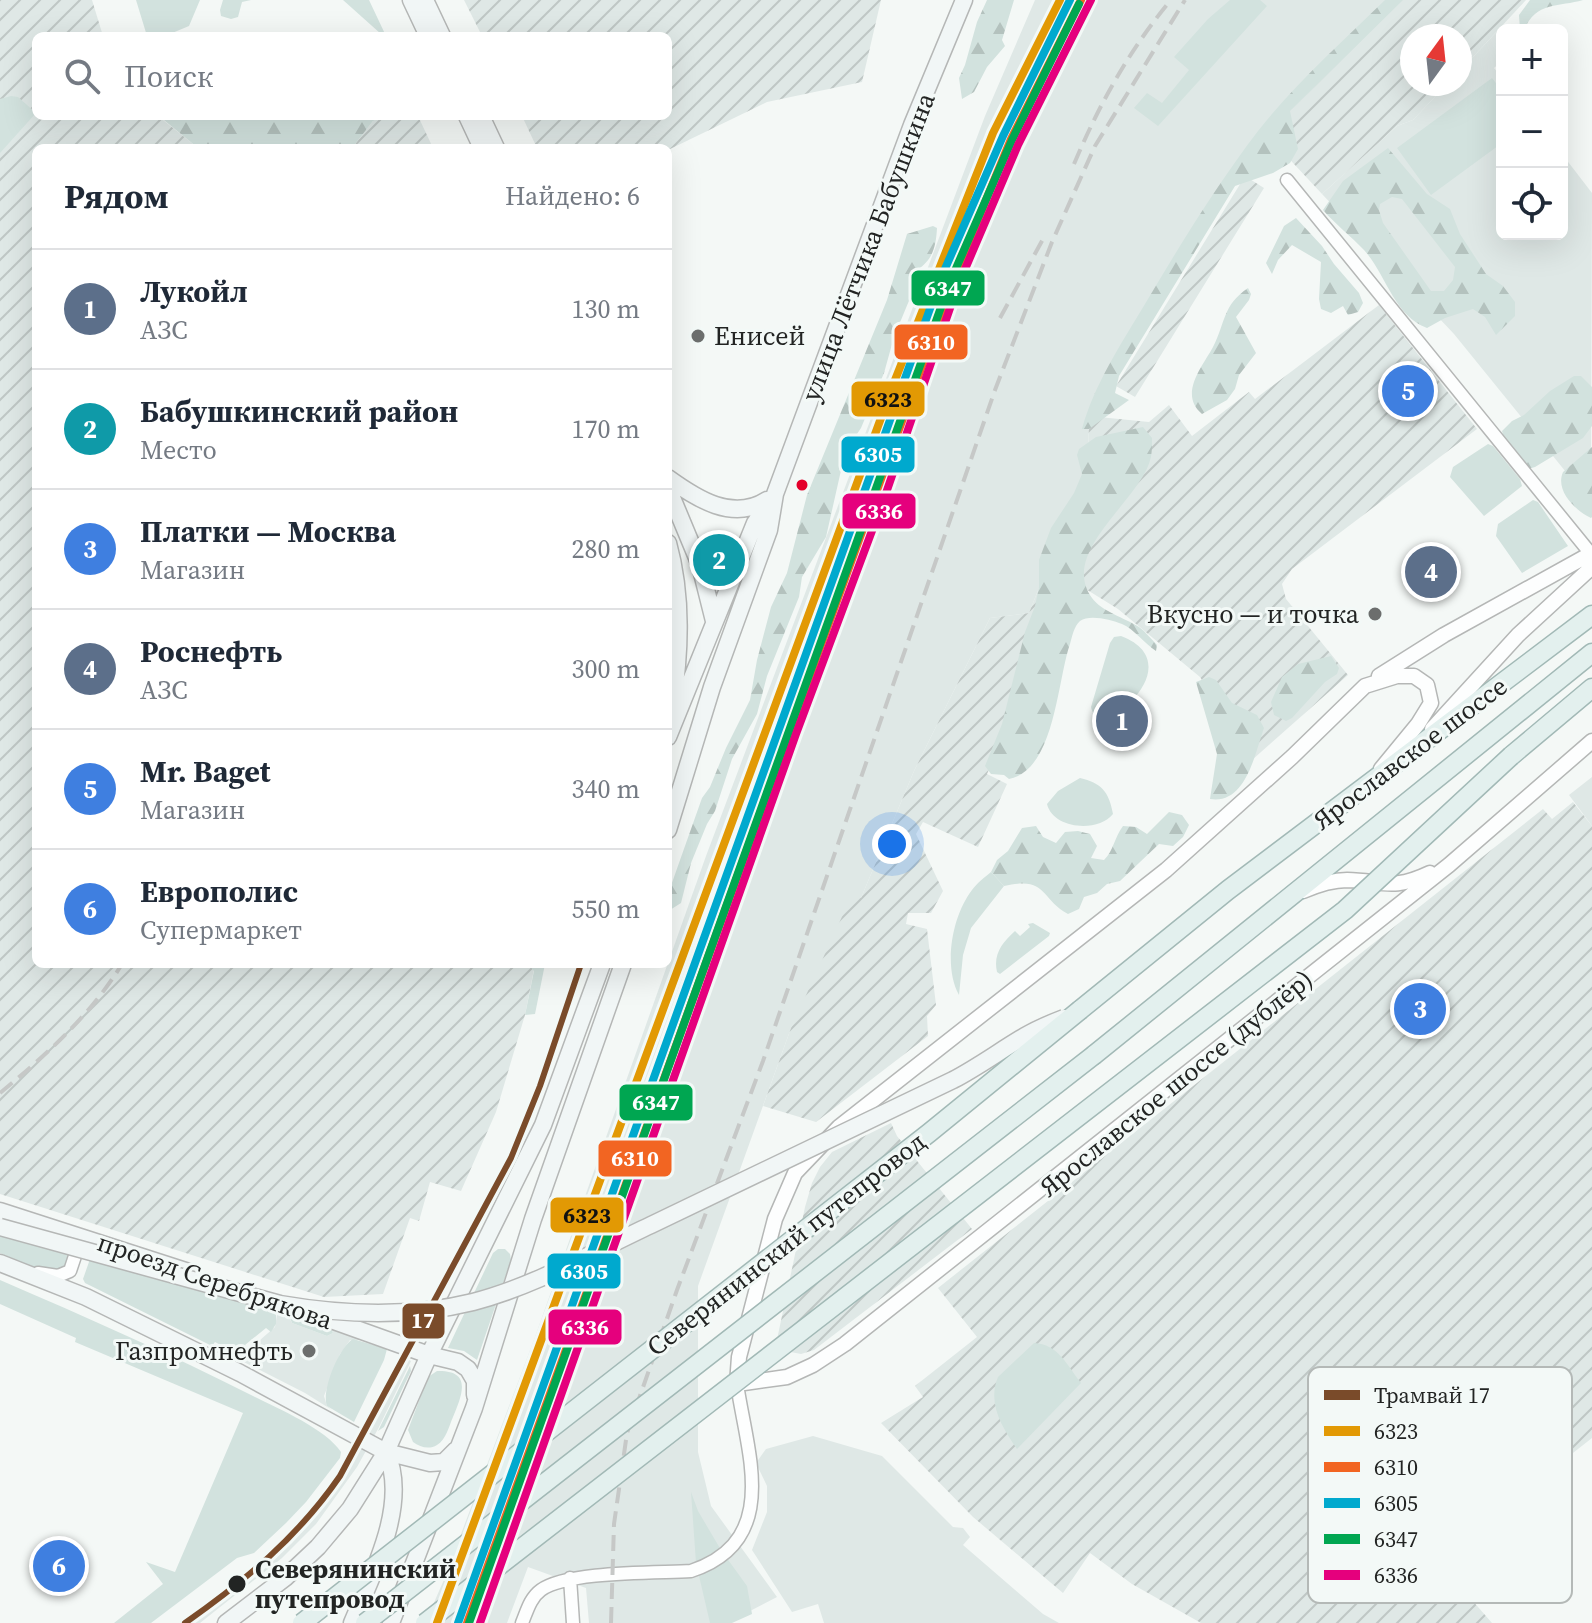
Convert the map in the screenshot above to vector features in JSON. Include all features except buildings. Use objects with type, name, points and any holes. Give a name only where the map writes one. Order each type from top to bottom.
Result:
[{"type":"main road","points":[[411,0],[426,32]]},
{"type":"main road","points":[[425,0],[440,32]]},
{"type":"main road","name":"улица Лётчика Бабушкина","points":[[672,817],[712,687],[769,530],[775,494],[912,125],[964,0]]},
{"type":"main road","points":[[469,120],[480,144]]},
{"type":"main road","points":[[483,120],[494,144]]},
{"type":"main road","points":[[672,481],[695,498],[735,510],[753,509],[775,494]]},
{"type":"main road","name":"улица Лётчика Бабушкина","points":[[672,726],[755,523],[775,494]]},
{"type":"main road","points":[[672,497],[697,555],[714,621],[712,687]]},
{"type":"main road","points":[[672,558],[679,626],[672,710]]},
{"type":"main road","name":"Ярославское шоссе","points":[[1228,890],[1592,615]]},
{"type":"main road","name":"Ярославское шоссе","points":[[1258,922],[1592,653]]},
{"type":"main road","points":[[425,1623],[1345,910],[1511,756],[1592,688]]},
{"type":"main road","name":"Северянинский путепровод","points":[[302,1623],[917,1143],[1228,890]]},
{"type":"main road","name":"Северянинский путепровод","points":[[365,1623],[1094,1055],[1258,922]]},
{"type":"main road","points":[[226,1623],[318,1547],[350,1509],[386,1452],[429,1355],[543,1125],[601,968]]},
{"type":"main road","points":[[391,1623],[474,1408],[533,1219],[622,968]]},
{"type":"main road","points":[[0,1227],[280,1304],[314,1310],[383,1314],[472,1302],[549,1274],[758,1174],[956,1078],[1027,1034],[1080,1010]]},
{"type":"main road","name":"проезд Серебрякова","points":[[0,1211],[429,1355],[458,1362],[468,1369],[475,1381],[474,1408]]},
{"type":"main road","points":[[0,1263],[114,1310],[386,1452],[430,1463],[444,1462],[457,1449]]},
{"type":"main road","points":[[352,1623],[375,1568],[393,1506],[395,1483],[386,1452]]},
{"type":"street","points":[[1287,180],[1592,558]]},
{"type":"street","points":[[522,1623],[538,1591],[570,1578],[691,1571],[703,1567],[734,1546],[749,1521],[752,1502],[748,1441],[737,1384],[739,1357],[775,1219],[795,1173],[817,1148],[862,1108],[1166,870],[1292,757],[1365,686],[1444,635],[1592,558]]},
{"type":"street","points":[[1407,756],[1592,558]]},
{"type":"street","points":[[1365,686],[1397,676],[1414,676],[1427,685],[1431,703],[1371,782]]},
{"type":"street","name":"Ярославское шоссе (дублёр)","points":[[737,1384],[787,1377],[813,1365],[845,1344],[1449,865],[1592,741]]},
{"type":"street","points":[[1291,896],[1321,883],[1346,880],[1387,885],[1403,883],[1449,865]]},
{"type":"street","points":[[0,1263],[49,1275],[58,1276],[70,1271],[76,1253],[73,1242],[47,1225]]},
{"type":"street","points":[[570,1578],[573,1623]]},
{"type":"shaded area","points":[[0,0],[92,0],[102,32],[32,32],[32,120],[163,120],[193,144],[32,144],[32,968],[534,968],[525,1015],[496,1112],[461,1191],[430,1182],[419,1221],[410,1218],[383,1294],[324,1297],[0,1194]]},
{"type":"shaded area","points":[[464,0],[881,0],[862,82],[767,102],[672,148],[672,144],[535,144],[524,120],[672,120],[672,32],[480,32]]},
{"type":"shaded area","points":[[1035,0],[1400,0],[1267,135],[1089,416],[1088,465],[1029,613],[990,618],[914,771],[861,898],[791,1028],[698,1286],[698,1452],[711,1506],[777,1597],[727,1623],[589,1623],[586,1588],[528,1567],[507,1623],[425,1623],[535,1337],[666,968],[672,968],[672,952],[706,856],[985,116]]},
{"type":"shaded area","points":[[1400,0],[1526,0],[1504,24],[1496,24],[1496,32],[1472,58],[1472,24],[1400,24],[1400,96],[1436,96],[1413,120],[1397,126],[1322,194],[1267,135]]},
{"type":"shaded area","points":[[1496,32],[1496,240],[1568,240],[1568,162],[1592,193],[1591,503],[1454,334],[1322,194],[1397,126],[1413,120],[1436,96],[1472,96],[1472,58]]},
{"type":"shaded area","points":[[420,120],[431,144],[355,144],[373,121]]},
{"type":"shaded area","points":[[1245,176],[1264,188],[1135,397],[1116,386]]},
{"type":"shaded area","points":[[1379,305],[1477,429],[1292,569],[1282,584],[1286,599],[1348,675],[1252,760],[1200,677],[1118,609],[1076,583],[987,774],[1007,784],[978,847],[923,822],[916,834],[943,891],[931,913],[908,913],[906,924],[927,929],[936,1005],[927,1016],[928,1036],[816,1122],[763,1106],[791,1028],[851,897],[861,898],[914,771],[990,618],[1029,613],[1088,465],[1089,416],[1149,422],[1169,405],[1192,436],[1249,392],[1255,399]]},
{"type":"shaded area","points":[[1592,777],[1592,826],[1569,795]]},
{"type":"shaded area","points":[[1573,802],[1592,826],[1592,1438],[1572,1454],[1572,1367],[1308,1367],[1308,1603],[1475,1603],[1492,1623],[1201,1623],[1132,1584],[1090,1553],[1063,1593],[973,1517],[881,1423],[923,1397],[915,1386],[977,1337],[938,1288],[1543,809],[1552,819]]},
{"type":"shaded area","points":[[891,1123],[897,1136],[972,1229],[814,1350],[801,1354],[775,1349],[805,1207],[820,1167],[832,1152]]},
{"type":"shaded area","points":[[268,1304],[361,1340],[350,1340],[340,1354],[324,1396],[332,1410],[238,1359],[275,1327],[277,1315]],"holes":[[[294,1316],[331,1329],[333,1333],[327,1336],[292,1323],[290,1319]]]},
{"type":"shaded area","points":[[399,1355],[411,1361],[378,1429],[357,1467],[316,1524],[282,1558],[200,1623],[181,1623],[274,1550],[318,1506],[360,1440]]},
{"type":"shaded area","points":[[813,1436],[882,1456],[953,1527],[963,1528],[970,1537],[963,1545],[1043,1614],[1059,1623],[824,1623],[818,1604],[792,1612],[752,1550],[767,1512],[767,1486],[756,1463],[766,1449]]},
{"type":"green space","points":[[136,0],[200,0],[189,26],[175,32],[146,32]]},
{"type":"green space","points":[[223,0],[251,0],[242,2],[238,17],[231,19],[221,16]]},
{"type":"green space","points":[[343,0],[369,0],[384,32],[379,32]]},
{"type":"green space","points":[[987,0],[1014,0],[1002,40],[1005,46],[987,67],[974,92],[962,99],[959,78]]},
{"type":"green space","points":[[1230,0],[1260,0],[1267,6],[1158,126],[1134,108],[1147,93],[1162,103],[1189,70],[1174,57]]},
{"type":"green space","points":[[1385,0],[1403,0],[1290,111],[1298,149],[1290,163],[1273,173],[1235,186],[1119,376],[1115,393],[1129,400],[1089,429],[1082,429],[1101,381],[1118,350],[1228,173],[1287,97]]},
{"type":"green space","points":[[1530,0],[1583,0],[1542,10],[1527,24],[1520,24],[1519,15]]},
{"type":"green space","points":[[1492,78],[1496,83],[1496,147],[1431,195],[1397,148],[1468,96],[1472,96],[1472,93]]},
{"type":"green space","points":[[18,97],[32,109],[32,117],[0,153],[0,99]]},
{"type":"green space","points":[[164,120],[376,120],[355,144],[193,144]]},
{"type":"green space","points":[[1388,148],[1427,194],[1450,209],[1460,234],[1486,274],[1503,286],[1515,302],[1515,316],[1496,335],[1485,317],[1473,309],[1427,328],[1416,322],[1398,304],[1364,250],[1323,210],[1343,181]],"holes":[[[1392,197],[1402,199],[1455,267],[1453,280],[1444,291],[1431,291],[1383,223],[1380,204]]]},
{"type":"green space","points":[[1296,218],[1359,293],[1363,303],[1358,312],[1348,315],[1343,306],[1331,313],[1321,309],[1321,262],[1292,245],[1278,260],[1272,274],[1266,263],[1284,226]]},
{"type":"green space","points":[[933,226],[937,228],[933,252],[917,270],[913,291],[894,337],[884,373],[842,466],[826,537],[802,577],[799,597],[767,676],[757,714],[732,759],[715,811],[691,863],[681,903],[672,909],[672,883],[702,798],[750,700],[771,607],[787,573],[807,495],[887,300],[907,234]]},
{"type":"green space","points":[[1248,288],[1251,294],[1249,300],[1236,317],[1256,353],[1239,375],[1235,389],[1227,400],[1202,414],[1192,398],[1195,380],[1233,301]]},
{"type":"green space","points":[[1574,376],[1581,376],[1592,387],[1592,426],[1583,438],[1528,469],[1506,444],[1502,431],[1550,391]]},
{"type":"green space","points":[[1143,427],[1152,438],[1151,457],[1133,491],[1093,544],[1086,562],[1084,580],[1096,603],[1142,629],[1157,645],[1156,651],[1122,624],[1095,618],[1080,621],[1072,638],[1052,722],[1036,759],[1024,772],[1009,779],[1004,775],[991,774],[985,766],[1002,724],[1025,632],[1035,606],[1039,560],[1051,528],[1074,493],[1082,474],[1077,455],[1079,449],[1096,437]]},
{"type":"green space","points":[[1488,444],[1520,479],[1522,486],[1484,516],[1450,477],[1453,467]]},
{"type":"green space","points":[[1592,447],[1591,518],[1568,499],[1561,479],[1563,472]]},
{"type":"green space","points":[[1533,500],[1538,502],[1568,546],[1522,573],[1496,536],[1498,524]]},
{"type":"green space","points":[[1121,636],[1141,649],[1148,664],[1146,681],[1123,708],[1109,715],[1097,716],[1091,707],[1110,643],[1114,637]]},
{"type":"green space","points":[[1331,656],[1339,668],[1337,674],[1325,682],[1292,718],[1286,721],[1274,715],[1271,702],[1282,677],[1298,664]]},
{"type":"green space","points":[[1209,677],[1216,680],[1232,703],[1257,715],[1264,728],[1241,786],[1222,799],[1210,799],[1217,754],[1196,682]]},
{"type":"green space","points":[[1080,778],[1093,782],[1106,794],[1113,814],[1106,820],[1077,826],[1058,819],[1051,812],[1047,804],[1058,791]]},
{"type":"green space","points":[[1169,812],[1182,815],[1189,825],[1183,837],[1173,846],[1159,844],[1120,881],[1107,884],[1097,893],[1084,897],[1079,909],[1068,914],[1036,886],[1004,886],[991,872],[1022,828],[1036,826],[1043,837],[1056,843],[1065,832],[1090,834],[1097,846],[1091,858],[1104,860],[1123,826],[1136,827],[1147,834]]},
{"type":"green space","points":[[991,872],[1004,886],[971,928],[963,955],[959,995],[951,970],[955,927],[972,890]]},
{"type":"green space","points":[[1033,923],[1050,933],[1049,936],[1000,974],[997,972],[996,960],[1003,944],[1015,931],[1020,936],[1030,927],[1028,924]]},
{"type":"green space","points":[[531,968],[544,968],[535,1014],[525,1015],[534,971]]},
{"type":"green space","points":[[0,1220],[71,1252],[67,1265],[59,1269],[42,1269],[0,1253]]},
{"type":"green space","points":[[505,1249],[511,1260],[477,1360],[464,1351],[448,1348],[493,1253]]},
{"type":"green space","points":[[90,1259],[276,1311],[276,1324],[271,1332],[266,1328],[245,1345],[249,1350],[241,1356],[215,1342],[212,1346],[85,1283],[83,1279]]},
{"type":"green space","points":[[0,1280],[288,1413],[325,1435],[341,1452],[340,1458],[306,1502],[254,1553],[237,1558],[151,1623],[114,1623],[163,1584],[146,1562],[175,1572],[243,1413],[75,1342],[76,1338],[0,1304]]},
{"type":"green space","points":[[293,1316],[331,1329],[333,1333],[327,1336],[292,1323],[290,1318]]},
{"type":"green space","points":[[353,1339],[387,1349],[354,1422],[327,1406],[326,1399],[337,1360]]},
{"type":"green space","points":[[1034,1343],[1056,1351],[1081,1383],[1017,1449],[998,1414],[995,1387],[998,1377]]},
{"type":"green space","points":[[410,1366],[411,1371],[384,1427],[378,1431]]},
{"type":"green space","points":[[437,1371],[456,1375],[462,1385],[461,1393],[443,1440],[434,1447],[425,1447],[413,1442],[408,1430],[428,1377]]},
{"type":"green space","points":[[691,1492],[698,1511],[721,1550],[747,1586],[752,1614],[732,1623],[710,1623],[696,1563]]},
{"type":"railway","points":[[1074,164],[1116,79],[1171,0]]},
{"type":"railway","points":[[611,1623],[614,1524],[627,1433],[763,1061],[995,390],[1052,242],[1095,146],[1185,0]]},
{"type":"railway","points":[[1000,318],[1043,239]]},
{"type":"railway","points":[[0,1093],[66,1034],[96,1001],[119,968]]},
{"type":"tram line","name":"17","points":[[185,1623],[269,1557],[306,1519],[340,1476],[511,1158],[540,1086],[580,968]]},
{"type":"transit line","name":"6323","points":[[437,1623],[895,380],[993,133],[1060,0]]},
{"type":"transit line","name":"6305","points":[[458,1623],[941,278],[1003,136],[1070,0]]},
{"type":"transit line","name":"6310","points":[[467,1623],[952,283],[1011,139],[1081,0]]},
{"type":"transit line","name":"6336","points":[[480,1623],[957,288],[1018,145],[1091,0]]},
{"type":"transit line","name":"6347","points":[[469,1623],[950,282],[1012,140],[1079,4]]},
{"type":"place","name":"Енисей","points":[[698,336]]},
{"type":"place","name":"Mr. Baget","points":[[1408,391]]},
{"type":"place","name":"Бабушкинский район","points":[[719,560]]},
{"type":"place","name":"Роснефть","points":[[1431,572]]},
{"type":"place","name":"Вкусно — и точка","points":[[1375,614]]},
{"type":"place","name":"Лукойл","points":[[1122,721]]},
{"type":"place","name":"Платки — Москва","points":[[1420,1009]]},
{"type":"place","name":"Газпромнефть","points":[[309,1351]]},
{"type":"place","name":"Европолис","points":[[59,1566]]},
{"type":"place","name":"Северянинский путепровод","points":[[237,1584]]}]
